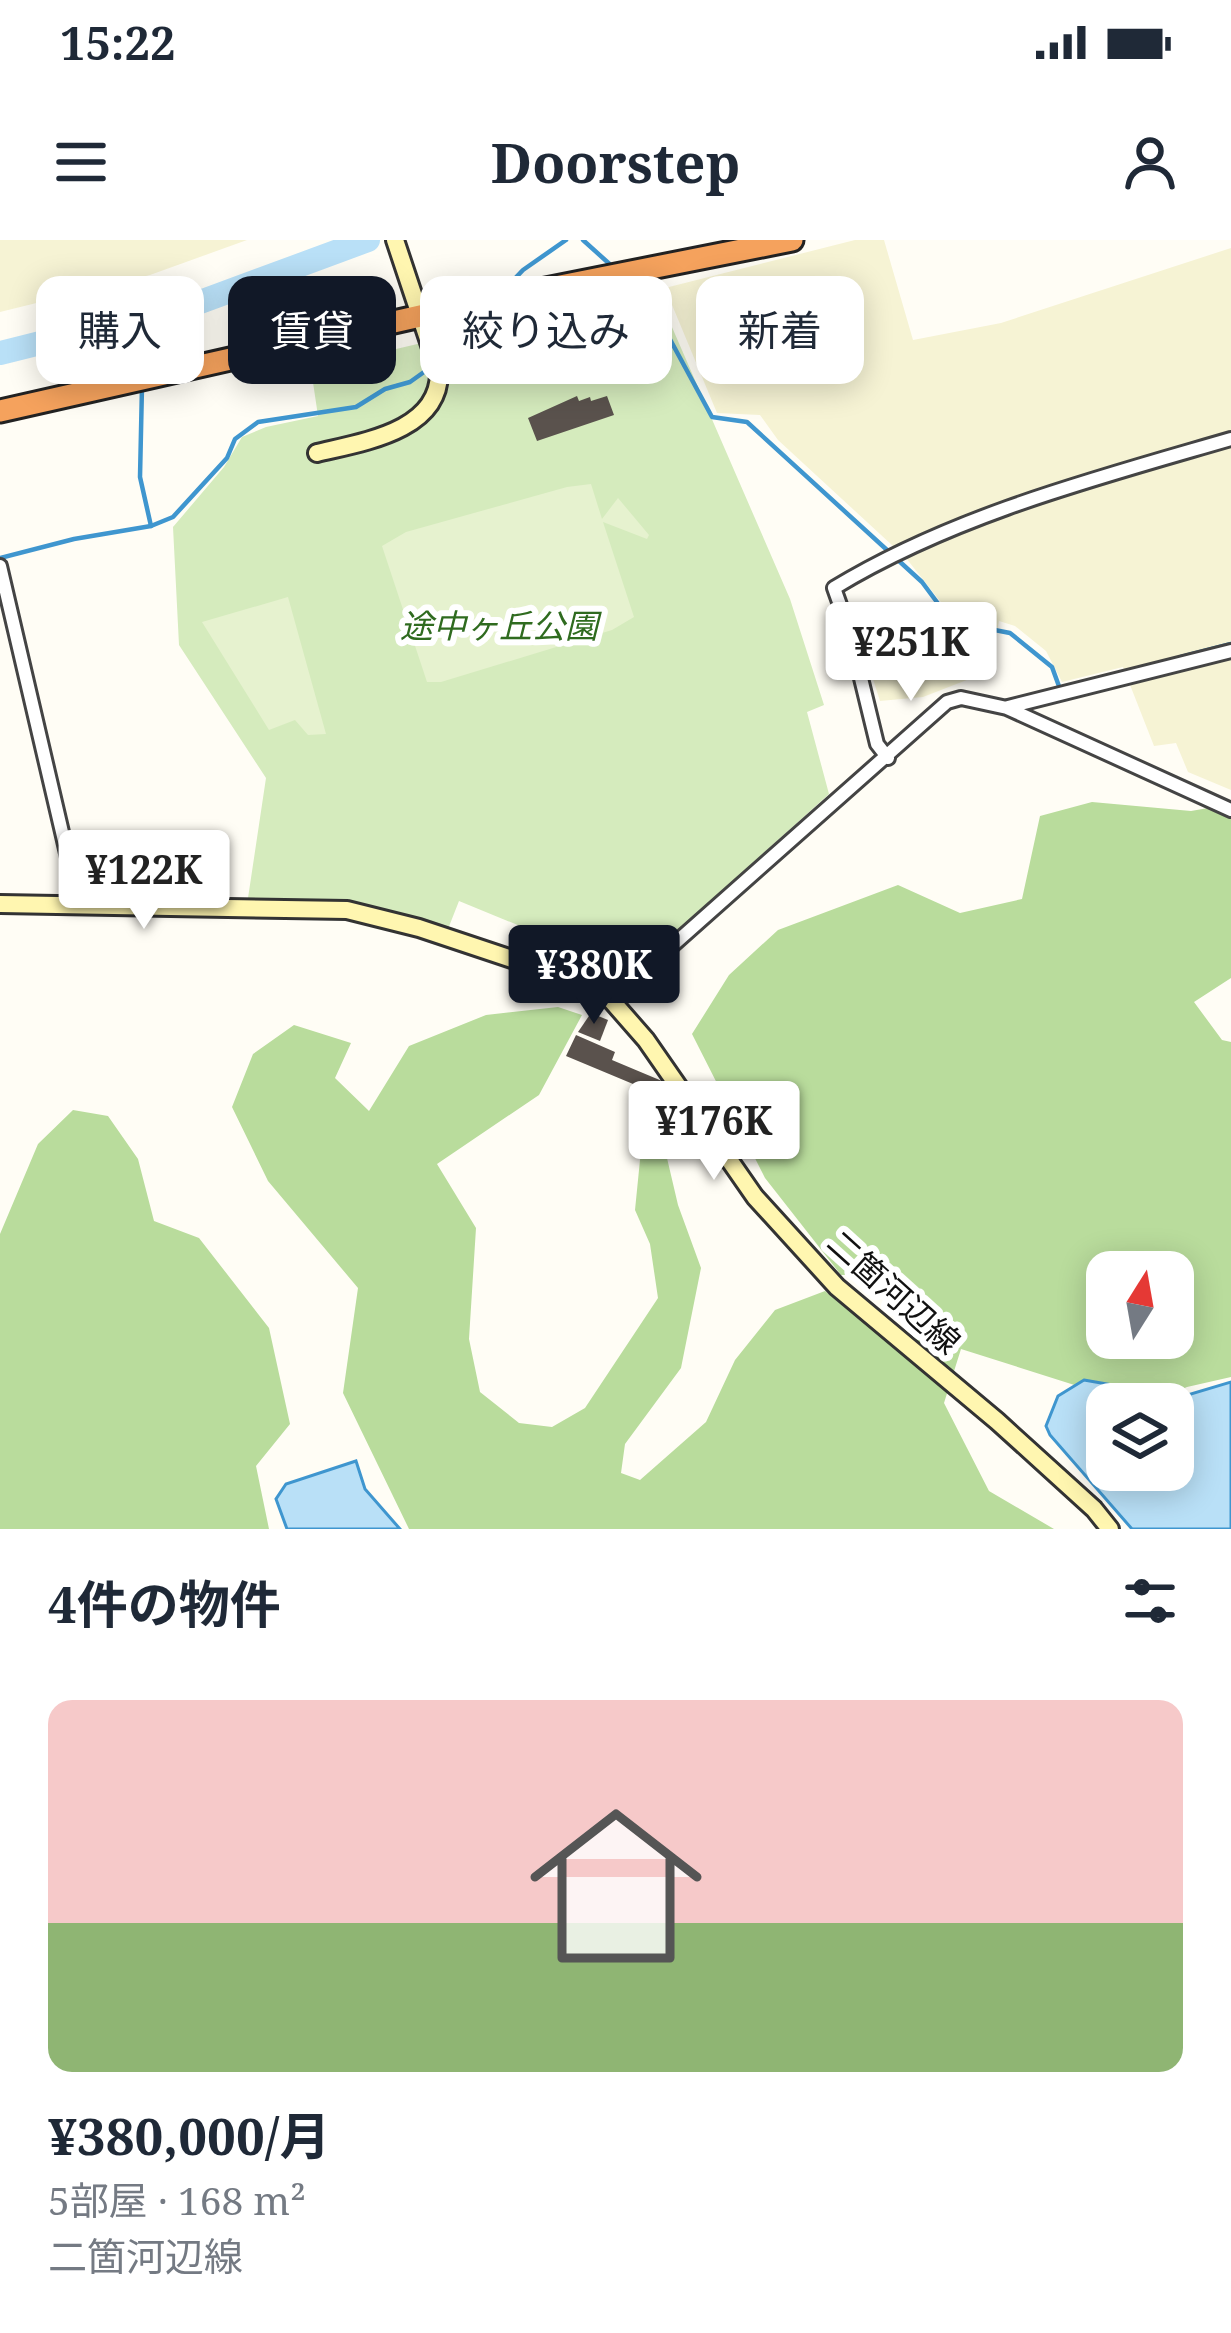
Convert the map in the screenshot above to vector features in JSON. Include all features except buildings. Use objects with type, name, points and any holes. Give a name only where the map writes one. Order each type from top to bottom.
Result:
[{"type":"highway","points":[[611,276],[792,240]]},
{"type":"highway","points":[[0,411],[420,318]]},
{"type":"main road","points":[[394,240],[420,312]]},
{"type":"main road","points":[[317,453],[370,439],[415,420],[433,406],[439,384]]},
{"type":"main road","name":"二箇河辺線","points":[[0,904],[346,910],[529,962],[578,981],[611,1000],[646,1040],[755,1197],[837,1287],[1094,1509],[1109,1529]]},
{"type":"street","points":[[888,758],[877,744],[834,588],[897,554],[1006,510],[1231,439]]},
{"type":"street","points":[[0,566],[79,905]]},
{"type":"street","points":[[1007,708],[1231,651]]},
{"type":"street","points":[[611,1000],[947,702],[961,698],[1007,708],[1231,810]]},
{"type":"shaded area","points":[[0,240],[247,240],[146,276],[36,276],[36,303],[0,312]]},
{"type":"shaded area","points":[[855,240],[884,240],[913,340],[1001,323],[1231,248],[1231,790],[1188,772],[1176,743],[1154,746],[1123,667],[1062,682],[1046,651],[1015,626],[999,621],[990,671],[923,697],[880,701],[858,632],[896,633],[944,606],[906,558],[778,440],[760,415],[717,413],[705,384],[864,384],[864,276],[712,276]]},
{"type":"shaded area","points":[[696,280],[696,363],[672,305],[672,286]]},
{"type":"green space","name":"途中ヶ丘公園","points":[[672,327],[790,599],[824,705],[807,712],[829,794],[632,972],[459,901],[448,929],[350,906],[248,898],[266,778],[179,645],[173,527],[224,467],[242,437],[318,416],[313,384],[396,384],[396,349],[420,343],[420,384],[672,384]]},
{"type":"green space","points":[[591,484],[602,519],[618,498],[649,535],[647,539],[603,522],[634,617],[612,630],[441,682],[427,682],[382,546],[406,532]]},
{"type":"green space","points":[[288,597],[326,734],[308,735],[295,720],[269,730],[202,622]]},
{"type":"green space","points":[[1092,802],[1191,811],[1231,804],[1231,978],[1194,1002],[1222,1040],[1231,1042],[1231,1377],[1194,1385],[1086,1383],[1086,1389],[961,1349],[944,1403],[989,1491],[1054,1529],[409,1529],[343,1393],[358,1288],[268,1181],[232,1107],[253,1054],[294,1025],[351,1043],[335,1078],[369,1111],[409,1046],[486,1015],[558,1007],[582,1015],[539,1095],[437,1164],[476,1228],[469,1339],[480,1392],[519,1423],[552,1427],[585,1408],[658,1298],[650,1244],[635,1210],[641,1150],[663,1141],[678,1205],[701,1268],[681,1368],[625,1444],[621,1473],[640,1480],[706,1422],[735,1360],[775,1310],[825,1291],[900,1352],[939,1313],[888,1274],[841,1275],[765,1178],[692,1034],[729,975],[778,930],[898,885],[960,913],[1022,899],[1040,816]]},
{"type":"green space","points":[[73,1110],[108,1116],[138,1159],[154,1221],[199,1238],[269,1328],[290,1424],[256,1466],[269,1529],[0,1529],[0,1234],[38,1144]]},
{"type":"water","points":[[1084,1380],[1101,1383],[1086,1383],[1086,1476],[1046,1426],[1058,1396]]},
{"type":"water","points":[[1231,1382],[1231,1529],[1132,1529],[1099,1491],[1194,1491],[1194,1393]]},
{"type":"water","points":[[356,1461],[365,1489],[400,1529],[287,1529],[276,1499],[286,1484]]},
{"type":"waterway","points":[[0,353],[192,305],[368,240]]},
{"type":"waterway","points":[[517,276],[566,240]]},
{"type":"waterway","points":[[583,240],[614,268]]},
{"type":"waterway","points":[[672,343],[712,417],[747,422],[922,582],[948,617],[1010,633],[1052,667],[1060,689]]},
{"type":"waterway","points":[[0,558],[151,526],[173,517],[227,458],[235,439],[258,422],[356,407],[420,375]]},
{"type":"waterway","points":[[142,386],[140,477],[151,526]]},
{"type":"waterway","points":[[1181,657],[1231,644]]}]
